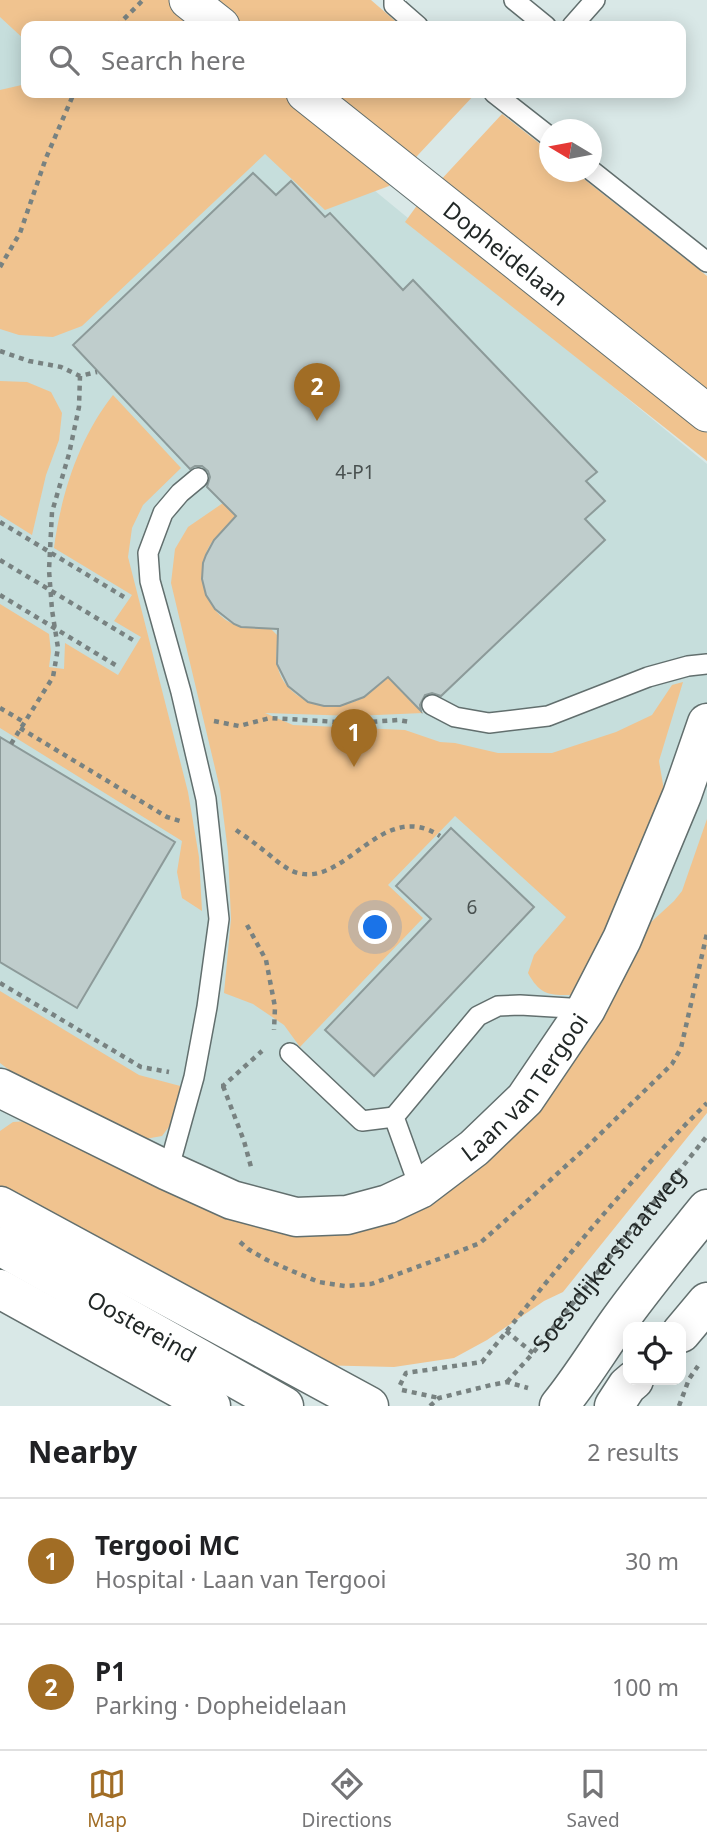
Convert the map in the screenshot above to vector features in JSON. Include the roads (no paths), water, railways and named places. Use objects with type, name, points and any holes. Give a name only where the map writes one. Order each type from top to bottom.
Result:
[{"type":"main road","name":"Laan van Tergooi","points":[[1,1092],[232,1200],[296,1217],[347,1215],[388,1204],[420,1189],[474,1148],[525,1099],[586,1009],[622,939],[682,795],[707,723]]},
{"type":"main road","points":[[0,1206],[384,1398]]},
{"type":"main road","name":"Soestdijkerstraatweg","points":[[559,1406],[660,1267],[707,1209]]},
{"type":"main road","name":"Oostereind","points":[[0,1246],[284,1406]]},
{"type":"main road","points":[[0,1289],[211,1406]]},
{"type":"main road","points":[[691,1347],[707,1302]]},
{"type":"main road","points":[[614,1406],[629,1385]]},
{"type":"main road","points":[[648,1406],[654,1385]]},
{"type":"street","points":[[188,0],[215,21]]},
{"type":"street","name":"Dopheidelaan","points":[[310,98],[707,413]]},
{"type":"lane","points":[[394,0],[394,5],[412,21]]},
{"type":"lane","points":[[514,0],[540,21]]},
{"type":"lane","points":[[576,21],[595,0]]},
{"type":"lane","points":[[501,98],[539,128]]},
{"type":"lane","points":[[602,178],[707,262]]},
{"type":"lane","points":[[168,1171],[194,1077],[219,919],[206,799],[150,582],[148,553],[163,513],[180,493],[198,478]]},
{"type":"lane","points":[[432,705],[455,717],[489,723],[548,716],[648,677],[688,666],[707,664]]},
{"type":"lane","points":[[290,1053],[362,1121],[394,1117],[478,1016],[498,1006],[586,1009]]},
{"type":"lane","points":[[394,1117],[420,1189]]},
{"type":"place","name":"P1","points":[[317,421]]},
{"type":"place","name":"Tergooi MC","points":[[354,767]]}]
